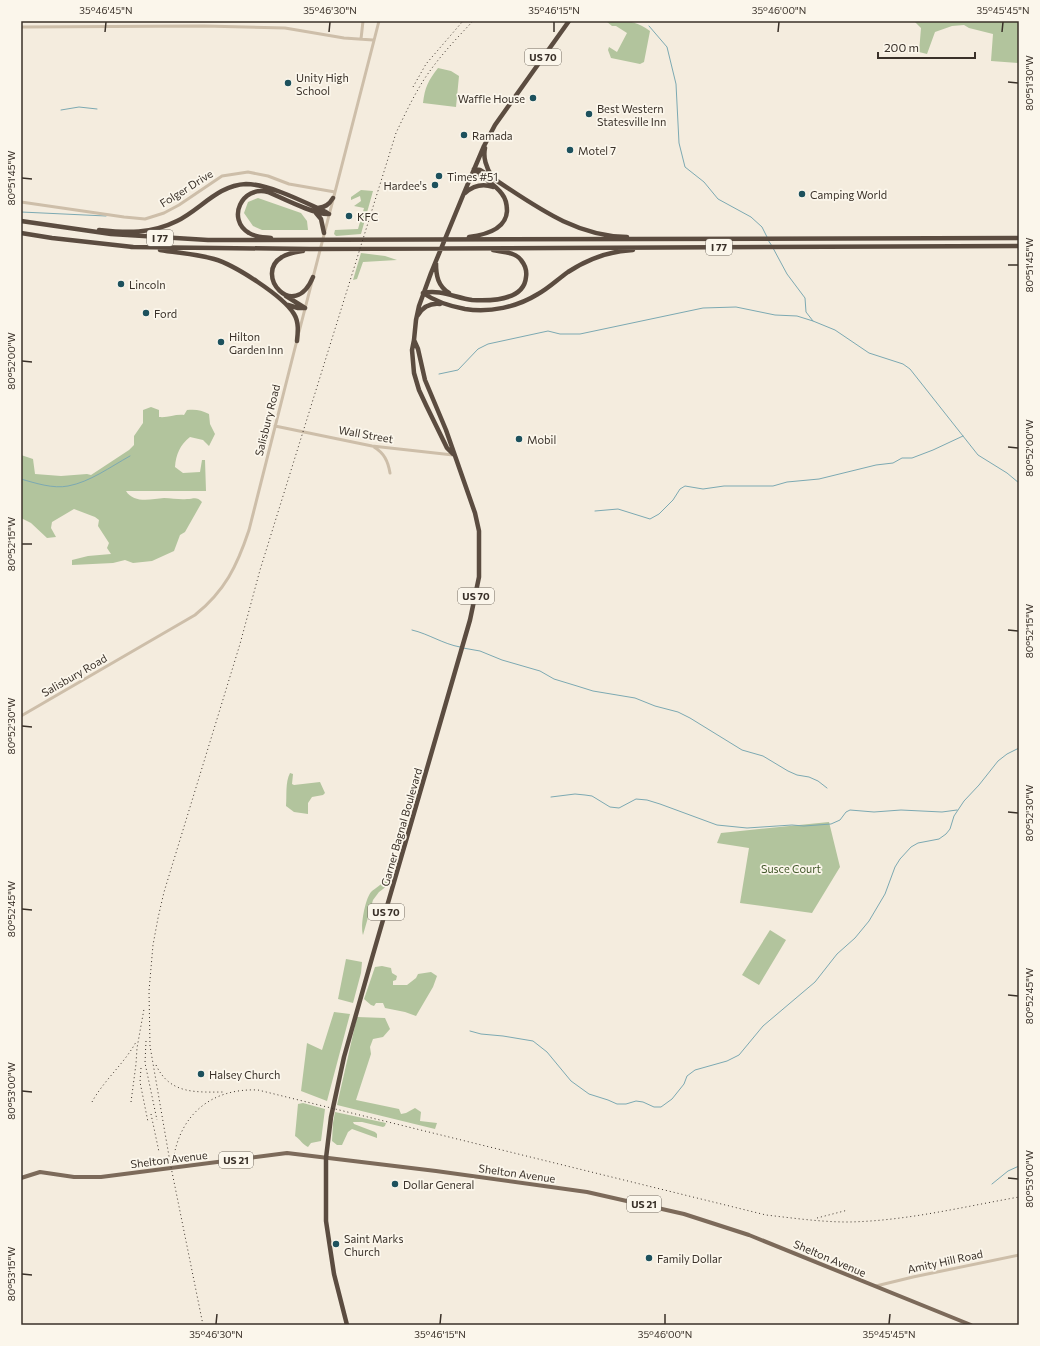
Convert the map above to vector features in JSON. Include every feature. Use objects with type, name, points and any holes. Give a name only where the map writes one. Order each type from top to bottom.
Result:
[{"type":"highway","name":"Garner Bagnal Boulevard","points":[[454,455],[447,448],[419,390],[414,373],[412,350],[416,320],[424,292],[463,194],[495,125],[569,21]]},
{"type":"highway","points":[[488,139],[484,150],[485,159],[488,171],[496,180]]},
{"type":"highway","points":[[474,169],[480,170],[544,212],[573,226],[603,234],[676,239]]},
{"type":"highway","points":[[455,240],[490,232],[504,222],[507,214],[506,199],[502,193],[474,169]]},
{"type":"highway","points":[[37,224],[121,232],[144,232],[161,228],[177,221],[225,189],[244,184],[265,187],[316,210],[321,219],[324,233]]},
{"type":"highway","points":[[463,194],[472,187],[480,185],[489,185],[497,188]]},
{"type":"highway","points":[[300,240],[271,238],[249,234],[244,229],[238,215],[242,201],[253,192],[264,191],[329,214]]},
{"type":"highway","points":[[316,210],[325,207],[333,198]]},
{"type":"highway","name":"I 77","points":[[21,221],[111,234],[208,240],[1019,238]]},
{"type":"highway","name":"I 77","points":[[21,232],[52,238],[131,247],[332,249],[1019,246]]},
{"type":"highway","points":[[131,247],[188,254],[216,260],[255,281],[283,302],[294,307],[305,308]]},
{"type":"highway","points":[[416,320],[420,312],[436,303],[470,310],[497,309],[525,301],[539,294],[567,273],[598,256],[613,252],[628,250],[708,247]]},
{"type":"highway","points":[[424,292],[431,291],[483,300],[511,296],[518,292],[526,279],[524,263],[519,257],[511,254],[483,248]]},
{"type":"highway","points":[[305,308],[278,290],[274,285],[272,271],[280,258],[288,254],[310,249]]},
{"type":"highway","points":[[436,261],[436,276],[439,283],[444,290],[456,296]]},
{"type":"highway","points":[[283,294],[295,296],[300,294],[310,285],[313,277]]},
{"type":"highway","points":[[424,292],[432,299],[442,304]]},
{"type":"highway","points":[[283,302],[295,316],[298,324],[297,341]]},
{"type":"highway","name":"Garner Bagnal Boulevard","points":[[347,1325],[334,1274],[329,1245],[325,1202],[326,1158],[331,1117],[335,1094],[372,958],[464,641],[477,590],[479,562],[479,531],[470,495],[446,430],[425,380],[418,349],[414,340]]},
{"type":"main road","name":"Shelton Avenue","points":[[21,1178],[40,1172],[88,1178],[287,1153],[568,1189],[654,1207],[714,1223],[801,1255],[874,1287],[970,1325]]},
{"type":"street","points":[[361,39],[363,21]]},
{"type":"street","name":"Salisbury Road","points":[[21,716],[195,616],[213,598],[232,574],[249,530],[379,21]]},
{"type":"street","points":[[21,27],[262,27],[286,28],[325,35],[373,40]]},
{"type":"street","name":"Folger Drive","points":[[21,202],[117,216],[145,218],[164,213],[174,208],[222,176],[248,172],[268,176],[289,184],[335,192]]},
{"type":"street","name":"Wall Street","points":[[275,426],[372,446],[454,455]]},
{"type":"street","points":[[372,446],[386,457],[390,473]]},
{"type":"street","name":"Amity Hill Road","points":[[874,1287],[912,1277],[1019,1255]]},
{"type":"green space","points":[[606,21],[624,21],[639,24],[650,31],[644,62],[640,64],[611,58],[608,50],[609,47],[617,52],[627,33],[616,26],[612,26]]},
{"type":"green space","points":[[914,21],[1019,21],[1019,63],[991,61],[993,34],[969,28],[964,25],[952,26],[935,32],[927,54],[919,52],[921,28]]},
{"type":"green space","points":[[438,68],[451,71],[459,76],[456,107],[423,103],[428,84]]},
{"type":"green space","points":[[361,190],[373,191],[361,234],[336,236],[334,234],[335,230],[358,229],[364,208],[354,206],[361,201],[360,196],[351,200],[351,197]]},
{"type":"green space","points":[[258,198],[301,213],[307,221],[308,230],[262,230],[253,226],[244,213],[248,202]]},
{"type":"green space","points":[[361,253],[385,256],[397,260],[363,262],[357,279],[353,280]]},
{"type":"green space","points":[[151,407],[159,410],[159,417],[184,415],[187,410],[196,410],[209,414],[210,424],[215,434],[209,446],[203,440],[190,437],[179,450],[175,467],[183,473],[200,472],[202,460],[205,460],[206,491],[126,491],[134,498],[144,500],[164,498],[195,498],[202,502],[185,532],[180,535],[174,551],[152,561],[133,563],[125,560],[113,563],[72,565],[72,560],[88,556],[111,554],[107,548],[109,543],[98,526],[99,520],[74,509],[52,522],[51,528],[56,537],[47,538],[31,523],[21,518],[21,455],[33,459],[35,474],[61,476],[91,475],[129,450],[134,445],[134,436],[143,423],[143,410]]},
{"type":"green space","points":[[290,773],[293,774],[292,784],[320,782],[325,793],[323,795],[312,797],[308,803],[308,814],[294,812],[286,806],[287,785]]},
{"type":"green space","name":"Susce Court","points":[[829,822],[840,867],[812,913],[740,903],[749,848],[717,843],[721,833]]},
{"type":"green space","points":[[396,854],[387,886],[379,892],[373,900],[363,935],[362,931],[365,907],[369,896],[371,892],[384,881],[393,855]]},
{"type":"green space","points":[[770,930],[786,940],[759,985],[742,975]]},
{"type":"green space","points":[[346,959],[362,962],[361,973],[353,1003],[338,999]]},
{"type":"green space","points":[[382,966],[391,968],[392,973],[397,976],[396,980],[393,981],[393,985],[407,985],[416,978],[418,974],[431,972],[437,976],[433,987],[416,1016],[385,1008],[383,1003],[376,1003],[374,1006],[364,999],[375,967]]},
{"type":"green space","points":[[334,1012],[350,1014],[327,1101],[301,1091],[307,1043],[322,1050]]},
{"type":"green space","points":[[357,1017],[385,1018],[390,1029],[383,1037],[373,1039],[370,1047],[371,1054],[356,1100],[399,1109],[401,1114],[415,1108],[421,1112],[420,1121],[437,1123],[435,1129],[337,1105]]},
{"type":"green space","points":[[303,1103],[325,1109],[321,1141],[311,1143],[308,1147],[295,1136],[298,1104]]},
{"type":"green space","points":[[335,1112],[386,1123],[383,1127],[362,1122],[353,1122],[354,1124],[375,1132],[377,1134],[377,1138],[352,1129],[348,1132],[342,1145],[337,1145],[332,1141]]},
{"type":"waterway","points":[[649,26],[667,47],[676,84],[679,143],[685,167],[704,182],[718,199],[751,217],[762,227],[767,237]]},
{"type":"waterway","points":[[61,110],[79,107],[97,109]]},
{"type":"waterway","points":[[21,212],[106,216]]},
{"type":"waterway","points":[[768,240],[772,246]]},
{"type":"waterway","points":[[773,248],[787,274],[805,298],[806,312],[813,321]]},
{"type":"waterway","points":[[439,374],[458,370],[478,349],[488,344],[548,331],[560,334],[580,334],[703,308],[736,307],[775,315],[797,316],[835,330],[869,353],[903,364],[910,369],[978,455],[1007,473],[1019,483]]},
{"type":"waterway","points":[[595,511],[618,509],[650,519],[659,514],[673,500],[680,489],[685,486],[703,489],[724,486],[773,486],[787,482],[819,479],[876,465],[893,463],[902,458],[912,458],[963,436]]},
{"type":"waterway","points":[[21,479],[50,486],[68,486],[92,478],[130,456]]},
{"type":"waterway","points":[[412,630],[460,647]]},
{"type":"waterway","points":[[463,648],[480,651],[502,660],[540,671],[554,679],[593,691],[635,698],[655,706],[678,712],[742,750],[763,756],[788,771],[797,775],[809,777],[818,781],[827,788]]},
{"type":"waterway","points":[[470,1031],[481,1034],[533,1041],[547,1052],[571,1081],[589,1094],[617,1104],[626,1104],[636,1101],[643,1102],[654,1107],[661,1107],[672,1099],[684,1084],[687,1076],[695,1070],[727,1061],[739,1055],[763,1026],[815,982],[837,954],[855,938],[869,921],[885,894],[895,867],[900,859],[911,847],[918,843],[939,839],[946,834],[950,829],[954,816],[964,801],[998,761],[1007,754],[1019,748]]},
{"type":"waterway","points":[[551,797],[575,794],[592,796],[610,807],[619,808],[636,799],[647,800],[717,825],[747,828],[831,824],[840,820],[846,812],[850,810],[874,812],[901,810],[942,812],[957,810]]},
{"type":"waterway","points":[[992,1184],[1008,1171],[1019,1166]]},
{"type":"railway","points":[[413,87],[426,64],[463,21]]},
{"type":"railway","points":[[203,1325],[170,1162],[150,1046],[149,991],[153,945],[158,918],[164,892],[240,644],[260,570],[396,133],[413,98],[430,70],[473,21]]},
{"type":"railway","points":[[131,1102],[137,1048],[144,1009]]},
{"type":"railway","points":[[146,1041],[145,1063],[157,1120]]},
{"type":"railway","points":[[92,1102],[102,1086],[126,1058],[136,1042]]},
{"type":"railway","points":[[156,1065],[162,1075],[177,1087],[185,1090],[204,1092],[225,1092]]},
{"type":"railway","points":[[141,1068],[140,1082],[148,1122]]},
{"type":"railway","points":[[173,1162],[176,1145],[182,1131],[190,1118],[200,1108],[212,1100],[226,1094],[258,1090],[766,1215],[807,1220],[848,1222],[870,1221],[934,1213],[1019,1197]]},
{"type":"railway","points":[[151,1114],[159,1152]]},
{"type":"railway","points":[[817,1218],[848,1210]]},
{"type":"place","name":"Unity High School","points":[[288,83]]},
{"type":"place","name":"Waffle House","points":[[533,98]]},
{"type":"place","name":"Best Western Statesville Inn","points":[[589,114]]},
{"type":"place","name":"Ramada","points":[[464,135]]},
{"type":"place","name":"Motel 7","points":[[570,150]]},
{"type":"place","name":"Times #51","points":[[439,176]]},
{"type":"place","name":"Hardee's","points":[[435,185]]},
{"type":"place","name":"Camping World","points":[[802,194]]},
{"type":"place","name":"KFC","points":[[349,216]]},
{"type":"place","name":"Lincoln","points":[[121,284]]},
{"type":"place","name":"Ford","points":[[146,313]]},
{"type":"place","name":"Hilton Garden Inn","points":[[221,342]]},
{"type":"place","name":"Mobil","points":[[519,439]]},
{"type":"place","name":"Halsey Church","points":[[201,1074]]},
{"type":"place","name":"Dollar General","points":[[395,1184]]},
{"type":"place","name":"Saint Marks Church","points":[[336,1244]]},
{"type":"place","name":"Family Dollar","points":[[649,1258]]}]
